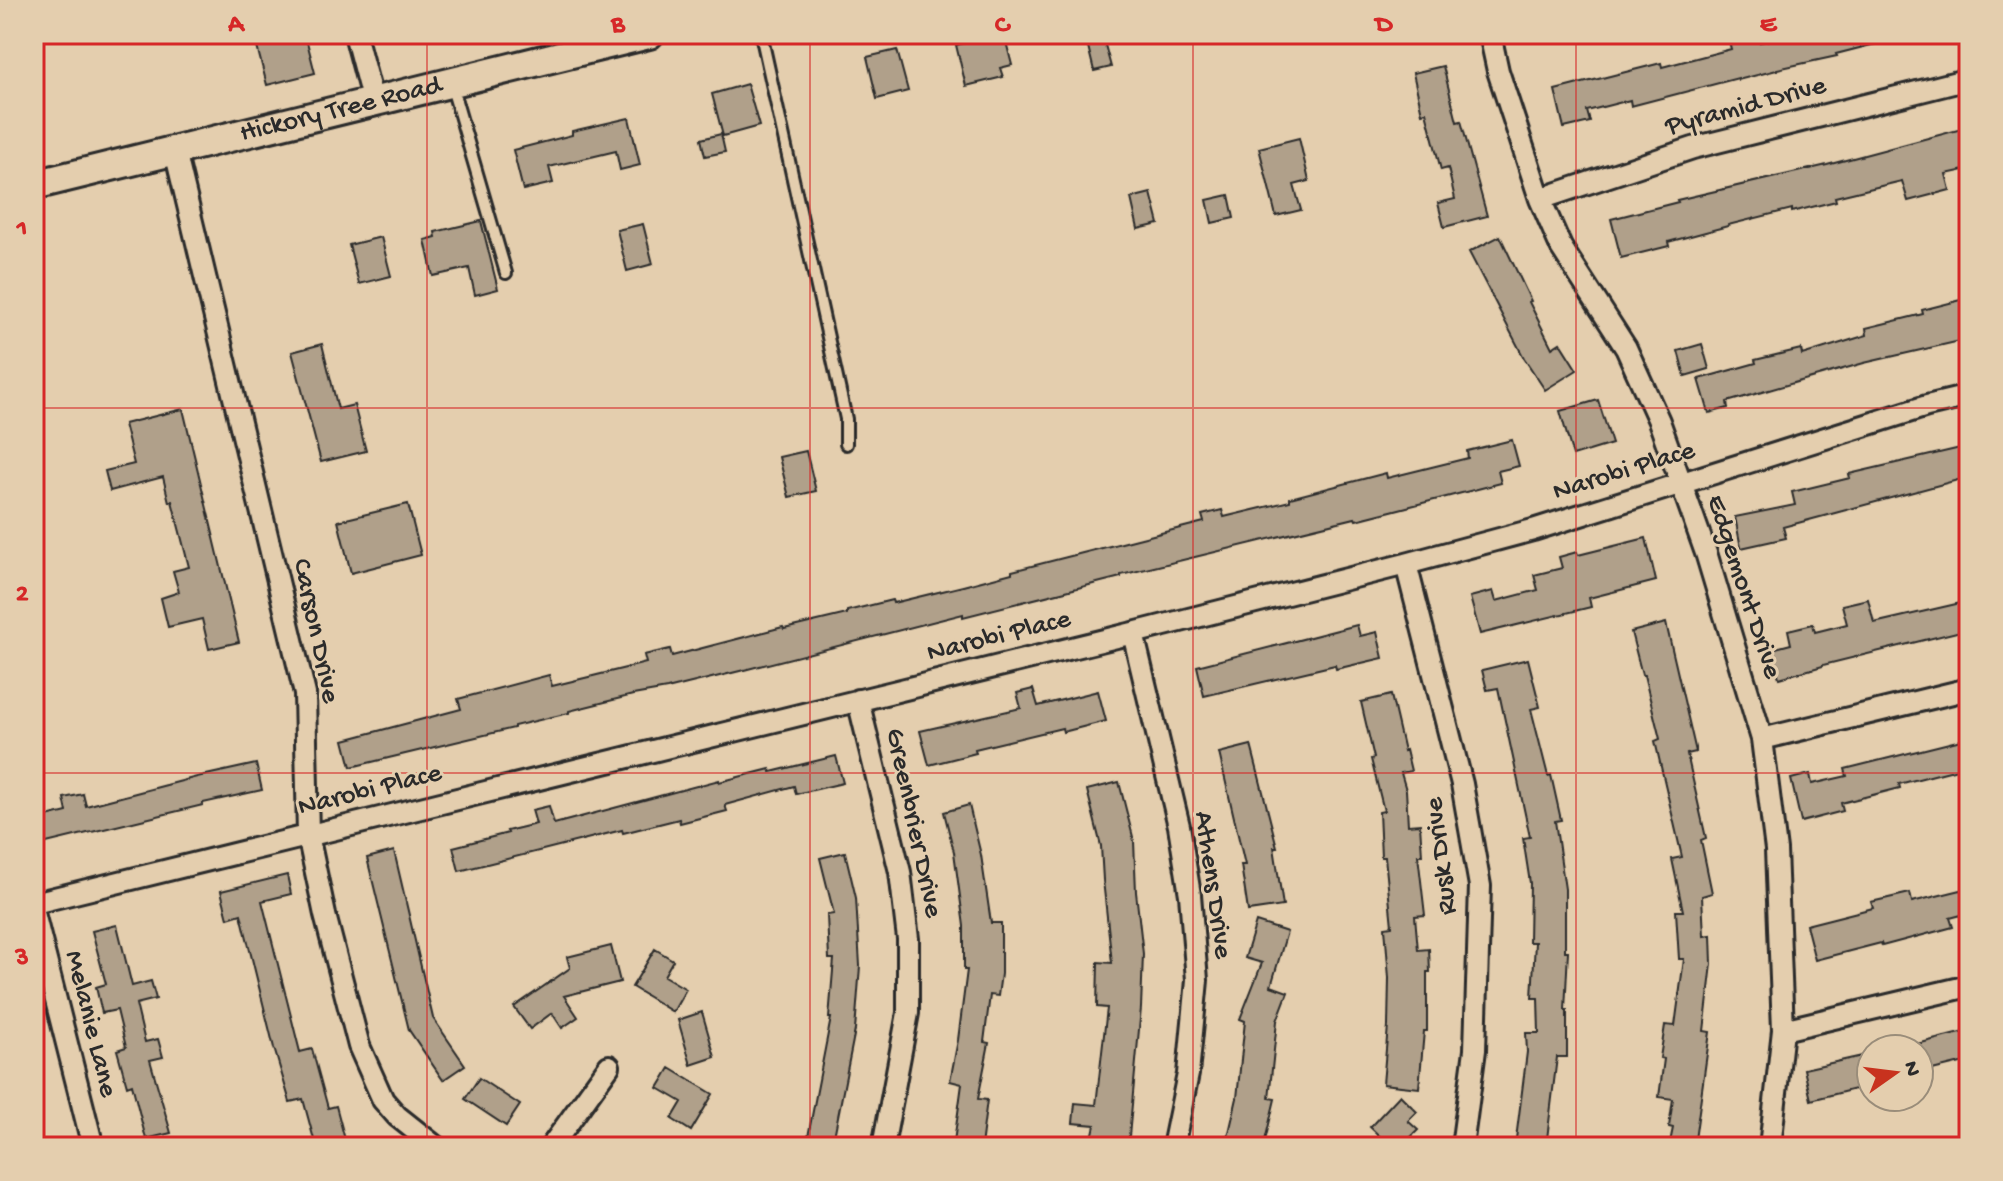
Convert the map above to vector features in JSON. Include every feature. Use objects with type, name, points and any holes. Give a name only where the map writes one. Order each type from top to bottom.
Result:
[{"type":"street","points":[[355,34],[373,102]]},
{"type":"street","name":"Hickory Tree Road","points":[[34,185],[649,34]]},
{"type":"street","name":"Edgemont Drive","points":[[1490,34],[1498,71],[1540,199],[1561,247],[1626,348],[1659,421],[1707,556],[1762,739],[1776,850],[1783,1030],[1770,1147]]},
{"type":"street","name":"Pyramid Drive","points":[[1540,199],[1693,148],[1969,79]]},
{"type":"street","name":"Carson Drive","points":[[175,151],[305,694],[308,835],[359,1046],[383,1100],[397,1116],[436,1147]]},
{"type":"street","name":"Narobi Place","points":[[34,903],[1406,564],[1533,530],[1927,406],[1969,396]]},
{"type":"street","name":"Rusk Drive","points":[[1406,564],[1462,784],[1480,886],[1475,1050],[1462,1147]]},
{"type":"street","name":"Athens Drive","points":[[1133,633],[1179,826],[1190,895],[1196,966],[1188,1074],[1173,1147]]},
{"type":"street","points":[[1762,739],[1969,689]]},
{"type":"street","name":"Greenbrier Drive","points":[[858,700],[900,872],[908,939],[908,1013],[883,1147]]},
{"type":"street","name":"Melanie Lane","points":[[34,913],[93,1147]]},
{"type":"street","points":[[1783,1030],[1969,986]]},
{"type":"street","points":[[551,1147],[609,1066]]},
{"type":"lane","points":[[242,34],[246,37],[257,34]]},
{"type":"lane","points":[[761,34],[846,419],[846,444]]},
{"type":"lane","points":[[450,83],[506,273]]},
{"type":"building","points":[[291,34],[305,34],[315,73],[267,85],[256,43]]},
{"type":"building","points":[[1004,34],[1012,65],[1000,68],[1003,77],[966,86],[956,45]]},
{"type":"building","points":[[1085,34],[1102,34],[1111,67],[1094,71]]},
{"type":"building","points":[[1797,34],[1890,34],[1891,40],[1631,106],[1630,100],[1587,111],[1590,122],[1564,128],[1555,90],[1731,49],[1729,42],[1758,35],[1760,42]]},
{"type":"building","points":[[897,50],[908,91],[877,99],[867,57]]},
{"type":"building","points":[[1443,66],[1487,216],[1444,227],[1438,203],[1455,199],[1448,168],[1441,170],[1426,112],[1422,113],[1413,73]]},
{"type":"building","points":[[747,84],[759,126],[723,136],[712,94]]},
{"type":"building","points":[[629,118],[640,165],[620,170],[616,151],[549,167],[553,183],[523,190],[513,150],[572,135],[572,131]]},
{"type":"building","points":[[1969,127],[1969,169],[1946,174],[1950,190],[1908,201],[1902,181],[1835,197],[1836,201],[1728,225],[1668,242],[1669,246],[1621,258],[1611,219]]},
{"type":"building","points":[[721,134],[725,152],[705,156],[701,139]]},
{"type":"building","points":[[1299,138],[1309,181],[1294,185],[1301,210],[1276,216],[1259,148]]},
{"type":"building","points":[[1151,193],[1159,224],[1138,229],[1131,198]]},
{"type":"building","points":[[1229,195],[1234,218],[1212,223],[1207,200]]},
{"type":"building","points":[[481,221],[498,289],[475,295],[469,268],[433,276],[425,240],[436,237],[435,232]]},
{"type":"building","points":[[643,224],[653,264],[627,271],[617,230]]},
{"type":"building","points":[[1500,236],[1552,348],[1560,343],[1577,370],[1545,390],[1524,358],[1469,252]]},
{"type":"building","points":[[381,237],[391,276],[359,284],[349,245]]},
{"type":"building","points":[[1969,298],[1969,339],[1864,363],[1762,392],[1727,402],[1728,408],[1709,413],[1699,379],[1756,363],[1755,360],[1801,349],[1802,355],[1867,335],[1866,328],[1923,314],[1922,310]]},
{"type":"building","points":[[322,344],[338,409],[354,405],[366,451],[321,462],[292,352]]},
{"type":"building","points":[[1702,344],[1709,369],[1685,376],[1678,351]]},
{"type":"building","points":[[1598,400],[1612,444],[1573,456],[1560,411]]},
{"type":"building","points":[[183,409],[239,642],[209,649],[202,619],[168,627],[161,598],[179,592],[173,571],[189,567],[163,477],[110,491],[105,471],[134,464],[124,424]]},
{"type":"building","points":[[1512,440],[1519,466],[1498,471],[1501,483],[351,767],[344,740],[461,709],[458,699],[549,675],[552,686],[646,663],[644,655],[670,649],[672,656],[847,614],[847,611],[892,600],[893,603],[963,586],[1204,522],[1202,515],[1222,510],[1224,517],[1386,473],[1387,478],[1468,458],[1467,451]]},
{"type":"building","points":[[1969,446],[1969,477],[1783,527],[1786,538],[1741,548],[1735,517],[1795,505],[1792,492],[1850,478],[1849,474]]},
{"type":"building","points":[[806,451],[816,491],[789,497],[779,457]]},
{"type":"building","points":[[408,504],[421,555],[351,573],[338,521]]},
{"type":"building","points":[[1646,538],[1656,581],[1589,598],[1591,607],[1480,634],[1470,597],[1493,591],[1496,601],[1538,590],[1534,575],[1562,568],[1559,557]]},
{"type":"building","points":[[1868,599],[1874,623],[1969,601],[1969,629],[1779,678],[1772,649],[1791,644],[1788,630],[1813,624],[1815,632],[1847,624],[1842,605]]},
{"type":"building","points":[[1666,623],[1696,752],[1687,754],[1706,838],[1701,840],[1712,893],[1702,896],[1704,936],[1711,935],[1712,964],[1704,1031],[1710,1032],[1694,1147],[1669,1147],[1673,1128],[1669,1127],[1673,1099],[1659,1097],[1665,1025],[1675,1026],[1684,959],[1679,959],[1676,911],[1683,911],[1672,859],[1682,857],[1655,741],[1660,739],[1631,632]]},
{"type":"building","points":[[1357,625],[1360,636],[1377,632],[1383,658],[1336,669],[1335,665],[1204,696],[1197,666]]},
{"type":"building","points":[[1528,659],[1540,707],[1531,709],[1561,820],[1555,821],[1565,889],[1565,951],[1568,951],[1565,1010],[1567,1057],[1557,1057],[1546,1147],[1515,1147],[1527,1052],[1526,1033],[1539,1033],[1538,998],[1532,998],[1535,942],[1529,942],[1530,883],[1523,838],[1530,837],[1498,688],[1487,690],[1482,670]]},
{"type":"building","points":[[1033,689],[1038,706],[1098,691],[1106,721],[975,749],[976,753],[929,765],[920,731],[1021,708],[1017,693]]},
{"type":"building","points":[[1391,695],[1411,771],[1401,773],[1406,790],[1408,825],[1420,824],[1422,855],[1418,855],[1425,915],[1415,916],[1418,950],[1429,949],[1427,1031],[1424,1031],[1419,1088],[1383,1084],[1389,978],[1385,927],[1392,926],[1385,857],[1381,857],[1379,812],[1384,811],[1361,702]]},
{"type":"building","points":[[1969,738],[1969,766],[1841,803],[1843,811],[1801,822],[1791,779],[1810,774],[1812,784],[1847,776],[1845,769]]},
{"type":"building","points":[[1251,745],[1277,847],[1274,847],[1283,906],[1248,911],[1241,865],[1245,865],[1219,753]]},
{"type":"building","points":[[836,756],[843,783],[796,794],[794,786],[725,805],[727,811],[680,823],[679,819],[623,833],[622,830],[459,871],[453,847],[536,824],[532,810],[549,806],[554,824],[719,780],[770,769],[771,772]]},
{"type":"building","points":[[256,764],[262,790],[34,846],[34,820],[67,812],[64,798],[83,794],[86,806]]},
{"type":"building","points":[[1119,782],[1134,841],[1143,954],[1141,1008],[1128,1147],[1090,1147],[1095,1125],[1073,1123],[1075,1103],[1096,1105],[1107,1008],[1097,1007],[1098,962],[1112,963],[1101,846],[1087,790]]},
{"type":"building","points":[[969,805],[981,855],[991,923],[1001,923],[1001,974],[998,996],[990,995],[984,1042],[989,1043],[978,1099],[987,1100],[981,1146],[954,1142],[962,1084],[950,1081],[967,970],[964,970],[964,926],[954,852],[944,812]]},
{"type":"building","points":[[394,851],[433,1018],[465,1065],[443,1080],[409,1030],[367,858]]},
{"type":"building","points":[[845,852],[856,898],[860,966],[855,1030],[832,1147],[806,1147],[831,1018],[834,959],[829,959],[827,915],[834,914],[820,858]]},
{"type":"building","points":[[287,875],[291,894],[262,901],[300,1052],[312,1049],[328,1108],[336,1106],[347,1147],[316,1147],[303,1099],[290,1102],[241,914],[228,918],[221,891]]},
{"type":"building","points":[[1969,888],[1969,913],[1950,918],[1953,927],[1815,960],[1806,925],[1873,908],[1871,902],[1910,893],[1912,902]]},
{"type":"building","points":[[1256,922],[1287,932],[1271,986],[1288,992],[1277,1021],[1269,1098],[1275,1099],[1264,1145],[1228,1137],[1237,1098],[1245,1021],[1240,1019],[1262,963],[1245,958]]},
{"type":"building","points":[[117,925],[132,986],[151,981],[156,999],[136,1004],[145,1042],[158,1039],[163,1057],[150,1060],[171,1133],[146,1139],[132,1084],[127,1086],[117,1050],[126,1047],[117,1010],[102,1013],[96,987],[106,984],[92,931]]},
{"type":"building","points":[[611,946],[620,982],[564,996],[578,1017],[562,1028],[552,1013],[530,1029],[514,1007],[570,968],[567,957]]},
{"type":"building","points":[[655,949],[673,960],[664,976],[686,989],[673,1012],[632,987]]},
{"type":"building","points":[[702,1012],[715,1057],[691,1065],[678,1020]]},
{"type":"building","points":[[1964,1032],[1969,1061],[1935,1069],[1935,1039]]},
{"type":"building","points":[[1855,1058],[1855,1089],[1811,1100],[1804,1069]]},
{"type":"building","points":[[670,1068],[713,1094],[691,1131],[672,1119],[682,1102],[658,1088]]},
{"type":"building","points":[[479,1078],[520,1105],[506,1126],[465,1099]]},
{"type":"building","points":[[1400,1095],[1417,1112],[1408,1121],[1418,1130],[1401,1147],[1391,1147],[1370,1127]]}]
